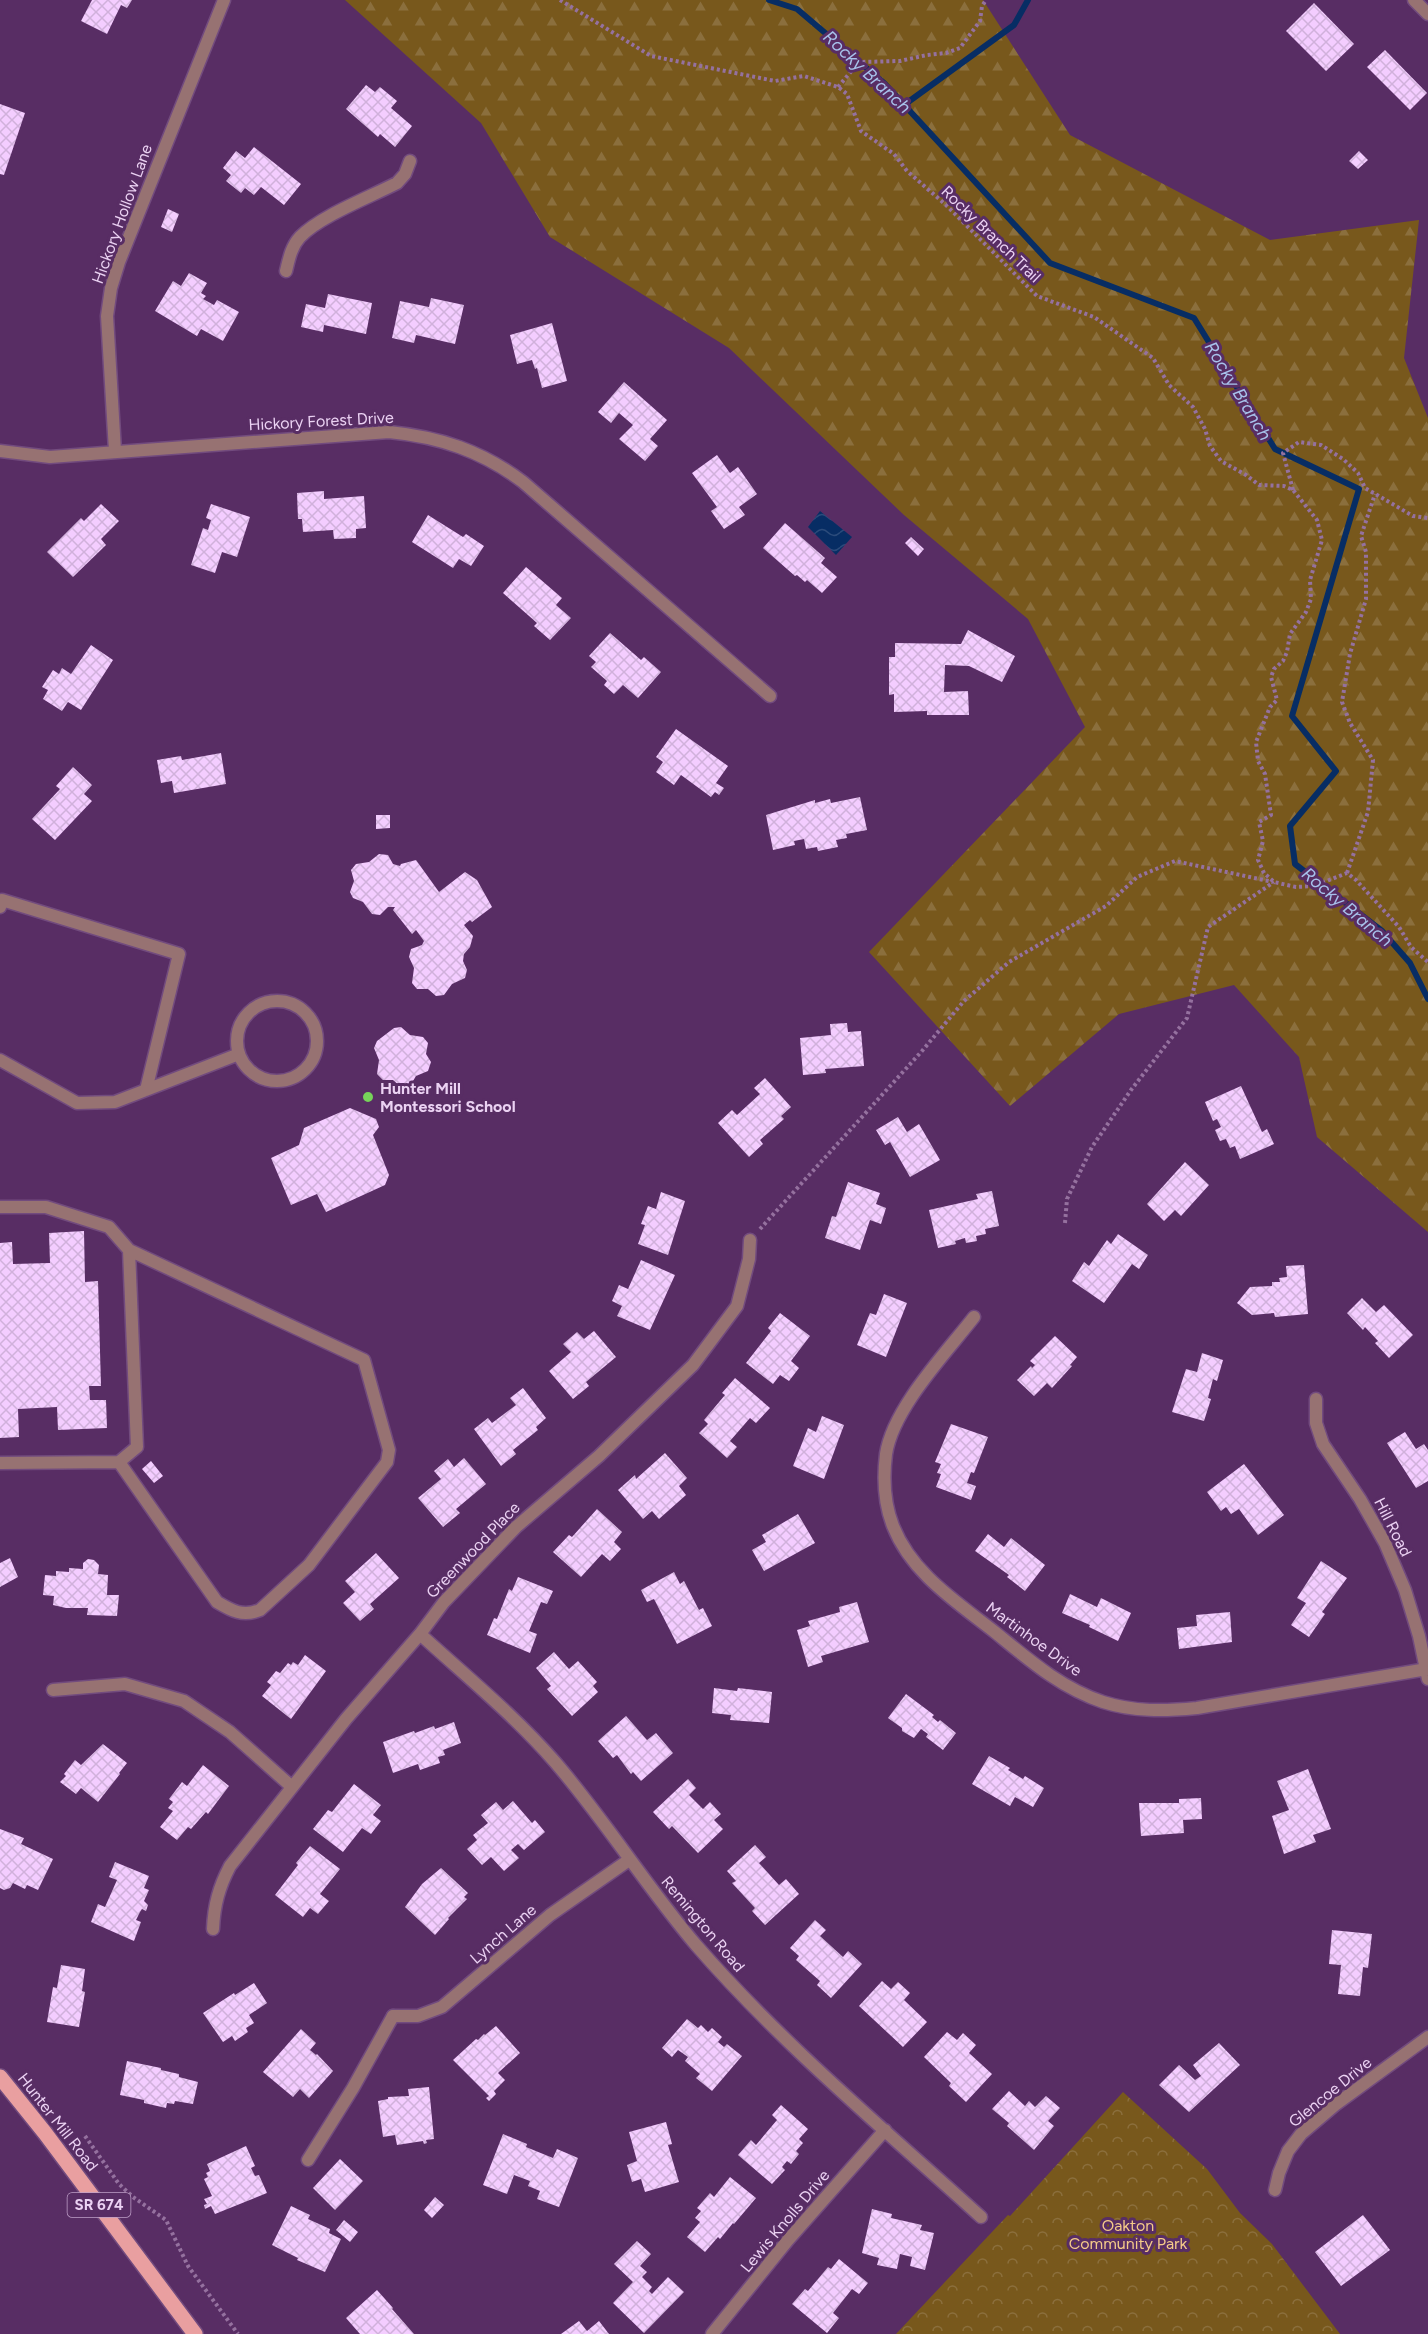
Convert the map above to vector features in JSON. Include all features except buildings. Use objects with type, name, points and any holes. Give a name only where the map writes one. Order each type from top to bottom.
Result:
[{"type":"main road","name":"Hunter Mill Road","points":[[0,2077],[45,2133],[195,2334]]},
{"type":"street","name":"Hickory Hollow Lane","points":[[115,451],[107,316],[111,288],[119,262],[224,0]]},
{"type":"street","points":[[1414,0],[1428,14]]},
{"type":"street","points":[[286,271],[291,251],[299,238],[312,227],[397,183],[405,174],[410,160]]},
{"type":"street","name":"Hickory Forest Drive","points":[[0,452],[50,457],[389,432],[421,435],[459,446],[506,469],[523,482],[770,696]]},
{"type":"street","points":[[0,907],[2,900],[179,954],[146,1090]]},
{"type":"street","points":[[268,1002],[287,1002],[305,1012],[313,1022],[317,1035],[317,1048],[313,1060],[305,1071],[294,1078],[281,1081],[268,1080],[255,1075],[245,1066],[239,1054],[237,1041],[239,1028],[255,1007],[268,1002]]},
{"type":"street","points":[[0,1060],[77,1103],[115,1102],[239,1054]]},
{"type":"street","points":[[0,1208],[46,1207],[109,1227],[129,1250],[364,1360],[389,1450],[387,1462],[309,1565],[260,1610],[250,1614],[235,1613],[217,1602],[119,1462]]},
{"type":"street","name":"Greenwood Place","points":[[213,1929],[214,1907],[219,1887],[230,1866],[354,1711],[420,1635],[444,1602],[516,1527],[599,1456],[693,1365],[737,1306],[749,1259],[750,1240]]},
{"type":"street","points":[[0,1463],[119,1462],[137,1447],[129,1250]]},
{"type":"street","name":"Martinhoe Drive","points":[[974,1317],[933,1369],[894,1428],[887,1452],[884,1477],[886,1502],[893,1525],[918,1566],[935,1585],[1046,1673],[1076,1691],[1104,1702],[1135,1709],[1166,1711],[1427,1674]]},
{"type":"street","name":"Hill Road","points":[[1316,1399],[1316,1423],[1323,1444],[1360,1499],[1384,1543],[1405,1590],[1419,1636],[1427,1674]]},
{"type":"street","name":"Remington Road","points":[[420,1635],[516,1721],[554,1761],[696,1944],[742,1995],[981,2217]]},
{"type":"street","points":[[53,1690],[125,1684],[184,1701],[230,1732],[292,1787]]},
{"type":"street","name":"Lynch Lane","points":[[308,2160],[353,2088],[393,2016],[418,2016],[442,2007],[550,1915],[629,1860]]},
{"type":"street","name":"Glencoe Drive","points":[[1275,2190],[1288,2151],[1301,2134],[1428,2037]]},
{"type":"street","name":"Lewis Knolls Drive","points":[[712,2334],[788,2240],[885,2130]]},
{"type":"path","points":[[560,0],[651,56],[775,81],[804,76],[838,87],[859,62],[900,61],[946,53],[960,48],[980,21],[982,6],[986,0]]},
{"type":"path","name":"Rocky Branch Trail","points":[[838,87],[847,94],[861,131],[894,154],[907,171],[946,205],[1037,296],[1094,317],[1111,326],[1154,358],[1169,385],[1193,407],[1206,429],[1209,446],[1221,461],[1259,485],[1284,486],[1293,490]]},
{"type":"path","points":[[1274,882],[1264,873],[1258,860],[1263,841],[1259,822],[1271,815],[1265,774],[1258,761],[1256,742],[1270,707],[1278,700],[1271,677],[1274,669],[1283,661],[1290,634],[1306,612],[1311,599],[1310,580],[1322,540],[1317,520],[1293,490],[1283,453],[1299,442],[1322,445],[1343,459],[1358,473],[1365,488],[1413,516],[1428,518]]},
{"type":"path","points":[[750,1240],[922,1051],[964,1001],[1009,962],[1106,906],[1137,877],[1175,861],[1296,887],[1314,886],[1347,873],[1368,813],[1373,760],[1350,723],[1342,702],[1350,654],[1366,599],[1366,552],[1361,536],[1375,494]]},
{"type":"path","points":[[1347,873],[1399,927],[1411,947],[1428,962]]},
{"type":"path","points":[[1065,1223],[1067,1198],[1092,1147],[1131,1090],[1187,1018],[1209,927],[1274,882]]},
{"type":"path","points":[[85,2136],[119,2184],[133,2197],[166,2220],[188,2266],[238,2334]]},
{"type":"green space","points":[[345,0],[983,0],[1070,135],[1270,240],[1419,220],[1404,358],[1428,418],[1428,1232],[1317,1137],[1299,1057],[1234,985],[1119,1014],[1010,1106],[869,952],[1085,727],[1028,619],[904,515],[729,348],[550,237],[481,123]]},
{"type":"green space","name":"Oakton Community Park","points":[[1123,2092],[1207,2169],[1240,2213],[1272,2244],[1340,2334],[896,2334],[1008,2215],[1010,2216]]},
{"type":"water","points":[[820,511],[852,537],[836,555],[808,527]]},
{"type":"waterway","name":"Rocky Branch","points":[[769,0],[797,9],[884,83],[1050,263],[1194,318],[1275,449],[1359,489],[1292,716],[1336,771],[1290,826],[1295,864],[1382,931],[1410,963],[1428,999]]},
{"type":"waterway","points":[[904,105],[1014,25],[1028,0]]},
{"type":"place","name":"Hunter Mill Montessori School","points":[[368,1097]]}]
